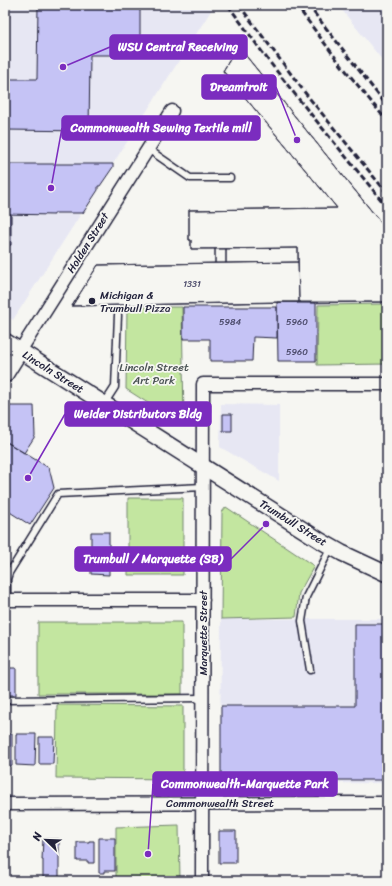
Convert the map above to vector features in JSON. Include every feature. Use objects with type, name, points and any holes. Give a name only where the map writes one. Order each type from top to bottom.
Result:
[{"type":"street","name":"Holden Street","points":[[5,375],[172,111]]},
{"type":"street","name":"Lincoln Street","points":[[5,341],[203,467]]},
{"type":"street","name":"Marquette Street","points":[[202,881],[203,384],[387,384]]},
{"type":"street","name":"Trumbull Street","points":[[203,467],[331,547],[387,574]]},
{"type":"street","points":[[6,600],[203,600]]},
{"type":"street","name":"Commonwealth Street","points":[[5,804],[387,803]]},
{"type":"lane","points":[[148,149],[190,178],[230,178]]},
{"type":"lane","points":[[104,404],[115,387],[118,315]]},
{"type":"lane","points":[[6,600],[9,573],[58,494],[203,487]]},
{"type":"lane","points":[[310,670],[302,622],[306,597],[331,547]]},
{"type":"lane","points":[[5,700],[202,698]]},
{"type":"shaded area","points":[[5,5],[214,6],[13,320],[5,314]]},
{"type":"shaded area","points":[[338,5],[387,5],[387,66]]},
{"type":"shaded area","points":[[221,404],[279,405],[279,481],[220,447]]},
{"type":"shaded area","points":[[221,619],[387,619],[387,783],[220,784]]},
{"type":"green space","points":[[387,304],[387,364],[317,365],[318,305]]},
{"type":"green space","name":"Lincoln Street Art Park","points":[[127,307],[182,307],[184,419],[179,423],[126,389]]},
{"type":"green space","points":[[128,498],[183,498],[183,575],[128,575]]},
{"type":"green space","points":[[226,507],[314,566],[299,593],[296,617],[221,619],[222,512]]},
{"type":"green space","points":[[38,622],[182,622],[182,694],[38,694]]},
{"type":"green space","points":[[57,705],[183,706],[183,779],[56,778]]},
{"type":"green space","points":[[179,825],[180,881],[116,881],[116,827]]},
{"type":"building","points":[[38,5],[140,5],[140,55],[90,55],[89,131],[6,130],[5,133],[5,79],[37,79]]},
{"type":"building","points":[[238,46],[387,230],[387,302],[277,302],[72,306],[98,265],[215,263],[215,249],[191,249],[191,240],[189,240],[189,210],[337,208],[223,71]],"holes":[[[298,248],[298,262],[226,263],[226,249]]]},
{"type":"building","points":[[238,46],[387,230],[387,302],[297,303],[299,302],[298,248],[191,249],[191,240],[189,240],[189,210],[337,208],[223,71]]},
{"type":"building","points":[[5,164],[113,164],[113,167],[100,186],[98,186],[98,190],[83,213],[54,213],[54,215],[5,214]]},
{"type":"building","points":[[5,214],[11,214],[11,245],[5,245]]},
{"type":"building","points":[[215,249],[226,249],[226,263],[215,263]]},
{"type":"building","points":[[298,262],[299,302],[72,306],[98,265]]},
{"type":"building","points":[[277,302],[316,303],[316,361],[278,361]]},
{"type":"building","points":[[183,307],[277,307],[277,338],[253,337],[252,361],[210,361],[210,339],[183,339]]},
{"type":"building","points":[[9,406],[34,406],[35,436],[24,453],[5,441],[5,413]]},
{"type":"building","points":[[223,414],[232,414],[232,431],[223,431]]},
{"type":"building","points":[[5,441],[49,468],[54,488],[30,525],[5,509]]},
{"type":"building","points":[[91,532],[109,532],[109,575],[91,574]]},
{"type":"building","points":[[355,624],[387,624],[387,780],[221,780],[221,706],[355,706]]},
{"type":"building","points":[[5,668],[16,668],[16,695],[5,695]]},
{"type":"building","points":[[5,734],[12,734],[12,766],[5,766]]},
{"type":"building","points":[[16,734],[36,734],[35,766],[16,765]]},
{"type":"building","points":[[39,737],[54,737],[53,764],[39,764]]},
{"type":"building","points":[[219,831],[236,831],[236,863],[219,863]]},
{"type":"building","points":[[99,838],[115,838],[115,871],[104,871],[104,873],[99,873]]},
{"type":"building","points":[[43,839],[59,839],[59,878],[43,878]]},
{"type":"building","points":[[94,841],[94,863],[88,863],[88,861],[77,861],[77,842]]},
{"type":"railway","points":[[228,5],[301,102],[387,207]]},
{"type":"railway","points":[[239,5],[306,94],[387,193]]},
{"type":"railway","points":[[296,5],[338,61],[387,121]]},
{"type":"railway","points":[[308,5],[387,106]]},
{"type":"place","name":"WSU Central Receiving","points":[[63,67]]},
{"type":"place","name":"Dreamtroit","points":[[297,140]]},
{"type":"place","name":"Commonwealth Sewing Textile mill","points":[[51,188]]},
{"type":"place","name":"Michigan & Trumbull Pizza","points":[[92,301]]},
{"type":"place","name":"Weider Distributors Bldg","points":[[28,478]]},
{"type":"place","name":"Trumbull / Marquette (SB)","points":[[266,524]]},
{"type":"place","name":"Commonwealth-Marquette Park","points":[[148,854]]}]
